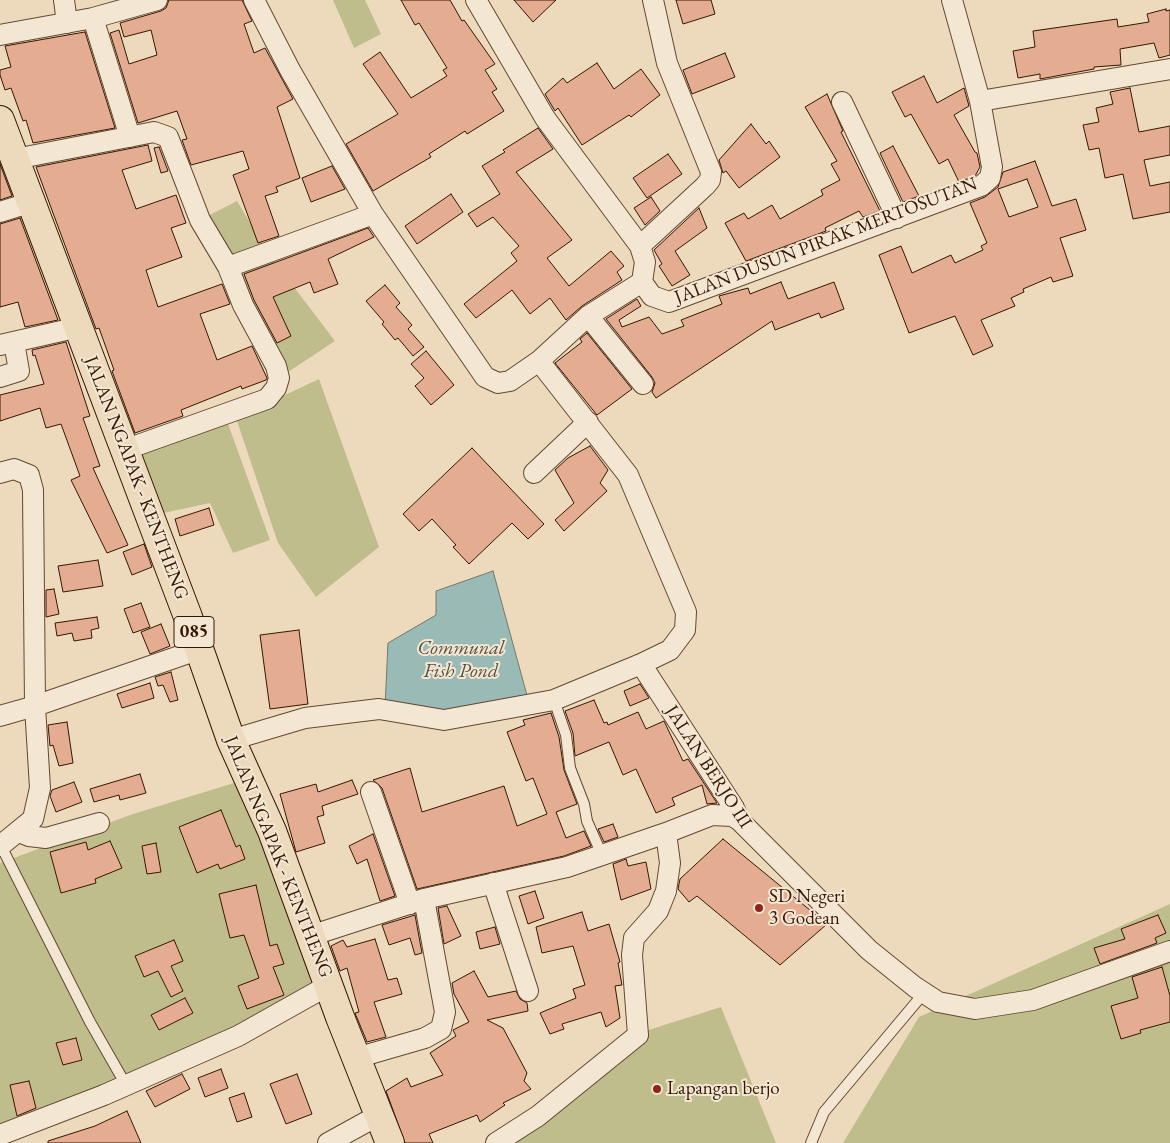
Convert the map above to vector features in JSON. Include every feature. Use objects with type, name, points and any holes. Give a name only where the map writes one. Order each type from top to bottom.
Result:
[{"type":"main road","name":"JALAN NGAPAK - KENTHENG","points":[[0,120],[200,649],[231,740],[272,831],[356,1058],[390,1143]]},
{"type":"street","points":[[64,0],[68,23]]},
{"type":"street","points":[[0,35],[93,18],[157,0]]},
{"type":"street","points":[[254,0],[290,70],[373,214],[485,377],[498,382],[510,381],[539,361],[588,316],[642,282],[645,262],[640,246],[545,118],[476,0]]},
{"type":"street","points":[[640,246],[705,186],[710,180],[711,172],[667,63],[653,0]]},
{"type":"street","points":[[952,0],[980,101],[1170,69]]},
{"type":"street","points":[[93,18],[130,137]]},
{"type":"street","name":"JALAN DUSUN PIRAK MERTOSUTAN","points":[[642,282],[652,296],[669,302],[981,186],[990,178],[992,167],[980,101]]},
{"type":"street","points":[[842,102],[897,218]]},
{"type":"street","points":[[15,159],[154,132],[168,137],[200,220],[228,267],[243,305],[276,366],[279,378],[276,388],[267,399],[124,450]]},
{"type":"street","points":[[0,212],[32,202]]},
{"type":"street","points":[[228,267],[373,214]]},
{"type":"street","points":[[588,316],[643,384]]},
{"type":"street","points":[[0,377],[19,371],[7,344],[79,327]]},
{"type":"street","points":[[231,740],[305,718],[379,709],[444,720],[554,700],[670,650],[685,630],[686,612],[628,475],[539,361]]},
{"type":"street","points":[[534,472],[588,422]]},
{"type":"street","points":[[0,473],[14,469],[29,475],[33,490],[35,706],[40,788],[36,814],[19,832],[0,846]]},
{"type":"street","points":[[0,716],[35,706],[200,649]]},
{"type":"street","name":"JALAN BERJO III","points":[[641,664],[734,808],[739,820],[868,950],[938,1002],[976,1009],[1023,1001],[1170,951]]},
{"type":"street","points":[[356,1058],[425,1038],[441,1029],[445,1012],[417,901],[371,792]]},
{"type":"street","points":[[310,936],[417,901],[567,866],[666,834],[712,815],[732,816],[739,820]]},
{"type":"street","points":[[19,832],[30,836],[46,838],[99,823]]},
{"type":"street","points":[[496,1143],[538,1116],[638,1035],[632,955],[634,938],[658,912],[666,891],[670,863],[666,834]]},
{"type":"street","points":[[493,884],[528,991]]},
{"type":"street","points":[[0,1135],[126,1085],[238,1036],[329,984]]},
{"type":"street","points":[[328,1143],[379,1115]]},
{"type":"lane","points":[[554,700],[566,735],[570,768],[584,804],[587,821],[602,855]]},
{"type":"lane","points":[[0,846],[90,1022],[126,1085]]},
{"type":"lane","points":[[811,1143],[824,1112],[924,993]]},
{"type":"shaded area","points":[[333,0],[365,0],[381,34],[354,48]]},
{"type":"shaded area","points":[[237,201],[268,253],[335,341],[279,378],[200,220]]},
{"type":"shaded area","points":[[319,379],[379,547],[316,597],[278,543],[236,418]]},
{"type":"shaded area","points":[[227,421],[270,540],[233,553],[210,503],[159,514],[134,452]]},
{"type":"shaded area","points":[[247,779],[329,985],[0,1133],[0,863],[133,814]]},
{"type":"shaded area","points":[[1170,904],[1170,1143],[843,1143],[919,1017]]},
{"type":"shaded area","name":"Lapangan berjo","points":[[721,1007],[776,1143],[484,1143],[636,1034]]},
{"type":"water","name":"Communal Fish Pond","points":[[493,571],[528,699],[444,717],[385,707],[388,643],[436,615],[436,591]]},
{"type":"building","points":[[169,0],[242,0],[252,21],[244,24],[254,53],[265,48],[293,99],[277,107],[300,178],[276,187],[278,192],[265,196],[279,236],[258,243],[233,175],[249,169],[243,151],[191,165],[182,140],[187,139],[177,111],[138,123],[110,33],[119,30],[129,64],[157,55],[151,30],[124,37],[120,23],[161,11],[166,8]]},
{"type":"building","points":[[401,0],[450,0],[462,21],[464,20],[495,64],[485,70],[497,89],[492,92],[504,111],[467,134],[465,131],[429,154],[431,157],[373,191],[346,144],[398,114],[363,64],[380,52],[411,98],[447,76],[443,70],[447,68],[419,23],[415,25]]},
{"type":"building","points":[[514,0],[556,0],[533,22]]},
{"type":"building","points":[[676,0],[711,0],[715,14],[683,24]]},
{"type":"building","points":[[1166,9],[1166,11],[1170,10],[1170,55],[1159,58],[1154,43],[1120,49],[1121,65],[1094,67],[1094,69],[1040,79],[1040,74],[1018,78],[1013,51],[1035,47],[1033,31],[1117,19],[1118,27],[1149,22],[1147,14]]},
{"type":"building","points":[[85,32],[115,128],[33,143],[26,120],[23,121],[11,88],[5,90],[0,75],[0,70],[11,67],[5,46]]},
{"type":"building","points":[[725,53],[735,77],[692,94],[683,70]]},
{"type":"building","points":[[597,63],[614,89],[641,69],[660,95],[631,117],[629,115],[582,145],[558,108],[555,111],[545,94],[563,78],[567,83]]},
{"type":"building","points":[[924,76],[937,103],[964,88],[969,106],[954,115],[977,153],[980,167],[975,176],[959,182],[948,159],[939,164],[911,114],[905,117],[892,92]]},
{"type":"building","points":[[1130,88],[1139,132],[1170,126],[1170,155],[1144,160],[1150,186],[1170,182],[1170,212],[1133,219],[1123,174],[1105,178],[1099,148],[1089,150],[1083,125],[1099,122],[1096,108],[1113,104],[1110,92]]},
{"type":"building","points":[[827,94],[843,131],[841,132],[880,211],[863,217],[859,211],[825,228],[826,231],[746,261],[725,223],[744,213],[748,219],[772,205],[780,219],[823,195],[821,190],[840,180],[831,164],[837,161],[805,107]]},
{"type":"building","points":[[751,124],[766,144],[769,141],[780,157],[739,188],[726,171],[723,173],[719,160]]},
{"type":"building","points":[[538,128],[553,149],[516,172],[572,240],[547,258],[569,286],[611,251],[624,266],[617,272],[622,280],[582,306],[566,320],[550,298],[530,314],[512,290],[476,318],[464,304],[517,261],[511,253],[519,246],[493,217],[477,227],[468,214],[500,194],[482,166]]},
{"type":"building","points":[[148,145],[152,161],[122,170],[136,209],[176,195],[186,223],[171,228],[182,257],[146,270],[158,307],[222,284],[230,304],[200,314],[217,360],[252,346],[267,378],[242,389],[241,386],[181,410],[183,416],[135,433],[112,371],[114,370],[99,328],[96,329],[36,167]]},
{"type":"building","points":[[893,146],[919,196],[903,202],[880,153]]},
{"type":"building","points":[[159,147],[168,171],[161,173],[154,148]]},
{"type":"building","points":[[668,154],[682,174],[647,198],[633,178]]},
{"type":"building","points":[[1035,161],[1052,206],[1076,199],[1086,230],[1060,238],[1073,276],[1053,282],[1051,277],[1023,289],[1024,292],[1011,298],[1015,306],[981,320],[993,346],[973,355],[955,316],[909,333],[879,255],[901,246],[912,273],[951,255],[955,263],[983,250],[981,246],[987,243],[970,203],[985,197],[998,187],[1003,172]],"holes":[[[1027,179],[1038,207],[1009,217],[998,189]]]},
{"type":"building","points":[[0,164],[12,196],[0,200]]},
{"type":"building","points":[[332,166],[345,189],[311,202],[302,178]]},
{"type":"building","points":[[451,194],[463,212],[417,244],[405,226]]},
{"type":"building","points":[[651,197],[660,211],[645,225],[634,208]]},
{"type":"building","points":[[699,208],[707,228],[675,251],[690,275],[672,286],[659,266],[662,264],[654,250]]},
{"type":"building","points":[[20,218],[58,320],[25,327],[18,302],[0,307],[0,224]]},
{"type":"building","points":[[368,228],[374,237],[328,259],[338,284],[314,293],[310,282],[273,297],[291,336],[277,343],[254,300],[244,274]]},
{"type":"building","points":[[781,282],[788,299],[834,282],[844,309],[821,318],[819,313],[775,330],[772,321],[656,398],[652,392],[655,383],[652,377],[606,319],[637,299],[641,306],[619,320],[622,327],[649,317],[662,334],[684,326],[681,320],[722,304],[719,296],[748,288],[750,294]]},
{"type":"building","points":[[385,285],[400,303],[396,307],[412,325],[408,329],[424,347],[413,356],[398,338],[395,340],[382,324],[384,322],[366,301]]},
{"type":"building","points":[[587,333],[632,389],[597,415],[555,363],[582,342],[580,339]]},
{"type":"building","points":[[66,342],[90,416],[83,418],[100,466],[93,468],[128,545],[107,553],[71,480],[80,476],[61,424],[46,428],[40,408],[0,421],[0,395],[44,384],[32,350]]},
{"type":"building","points":[[426,351],[454,385],[431,405],[415,386],[424,378],[411,364]]},
{"type":"building","points":[[590,446],[608,470],[600,483],[607,491],[564,531],[555,520],[574,503],[555,470],[568,458]]},
{"type":"building","points":[[472,448],[544,524],[528,539],[512,523],[469,564],[453,547],[456,545],[432,519],[419,531],[403,514]]},
{"type":"building","points":[[209,508],[214,525],[180,536],[175,519]]},
{"type":"building","points":[[144,544],[152,567],[132,575],[123,552]]},
{"type":"building","points":[[98,560],[103,586],[63,592],[58,566]]},
{"type":"building","points":[[54,589],[59,614],[46,617],[46,590]]},
{"type":"building","points":[[141,603],[150,627],[133,633],[124,609]]},
{"type":"building","points":[[97,617],[99,628],[91,630],[92,638],[74,641],[72,633],[57,636],[55,623]]},
{"type":"building","points":[[161,624],[170,646],[150,654],[141,632]]},
{"type":"building","points":[[299,630],[308,704],[270,709],[260,635]]},
{"type":"building","points":[[171,672],[178,700],[170,702],[163,685],[158,686],[155,677]]},
{"type":"building","points":[[150,683],[154,698],[122,708],[117,694]]},
{"type":"building","points":[[640,684],[649,698],[630,706],[624,691]]},
{"type":"building","points":[[594,700],[604,723],[607,722],[608,725],[638,712],[646,729],[664,721],[683,761],[688,759],[717,803],[707,804],[702,785],[672,798],[675,805],[656,813],[636,769],[623,775],[609,742],[575,756],[573,733],[565,711]]},
{"type":"building","points":[[551,713],[559,737],[564,770],[577,804],[556,812],[566,838],[584,831],[591,846],[564,856],[417,889],[382,788],[373,780],[410,768],[422,812],[504,786],[517,826],[547,814],[533,778],[526,781],[507,732],[525,725],[523,720]]},
{"type":"building","points":[[67,722],[73,763],[59,766],[53,745],[50,746],[48,725]]},
{"type":"building","points":[[140,774],[146,793],[120,800],[119,795],[94,802],[90,789]]},
{"type":"building","points":[[352,780],[358,794],[322,806],[324,815],[317,817],[325,843],[296,852],[280,794],[316,784],[318,792]]},
{"type":"building","points":[[74,782],[82,802],[56,812],[50,796],[52,790]]},
{"type":"building","points":[[221,810],[236,847],[240,845],[245,859],[220,869],[218,864],[197,873],[179,827]]},
{"type":"building","points":[[613,824],[618,837],[604,842],[598,829]]},
{"type":"building","points":[[373,834],[395,896],[380,901],[367,859],[357,864],[349,846]]},
{"type":"building","points":[[723,839],[827,924],[780,965],[697,896],[689,902],[678,889],[680,879]]},
{"type":"building","points":[[110,841],[122,868],[95,879],[96,883],[61,893],[50,852],[86,842],[88,850]]},
{"type":"building","points":[[156,843],[161,872],[147,874],[142,846]]},
{"type":"building","points":[[626,859],[628,866],[646,862],[651,889],[621,900],[613,864]]},
{"type":"building","points":[[256,885],[270,946],[277,944],[284,964],[273,967],[284,995],[247,1009],[238,986],[259,978],[244,935],[230,938],[219,894]]},
{"type":"building","points":[[535,891],[544,918],[528,924],[519,896]]},
{"type":"building","points":[[447,906],[461,936],[444,944],[438,908]]},
{"type":"building","points":[[582,912],[588,931],[609,924],[620,962],[618,963],[622,985],[615,986],[620,1018],[606,1027],[601,1012],[562,1024],[564,1029],[550,1034],[540,1013],[576,998],[573,989],[585,985],[573,946],[542,953],[536,927]]},
{"type":"building","points":[[415,915],[422,953],[415,955],[410,938],[389,945],[382,925]]},
{"type":"building","points":[[1158,915],[1166,933],[1155,938],[1157,943],[1100,964],[1094,948],[1125,939],[1121,929]]},
{"type":"building","points":[[495,927],[500,944],[480,949],[476,932]]},
{"type":"building","points":[[375,939],[388,980],[397,978],[402,994],[374,1002],[386,1037],[367,1042],[355,1013],[359,1012],[347,968],[340,971],[331,946],[343,940],[347,947]]},
{"type":"building","points":[[174,940],[183,961],[171,966],[183,991],[171,997],[158,971],[144,977],[135,956]]},
{"type":"building","points":[[1162,967],[1170,996],[1170,1022],[1140,1030],[1141,1033],[1121,1039],[1111,1006],[1138,998],[1132,977]]},
{"type":"building","points":[[474,971],[488,997],[516,991],[520,999],[527,1003],[528,1011],[487,1020],[503,1028],[527,1073],[524,1081],[531,1089],[503,1103],[505,1105],[480,1122],[477,1115],[429,1134],[433,1143],[405,1143],[386,1091],[407,1078],[411,1087],[443,1075],[430,1053],[456,1036],[453,1030],[469,1022],[454,994],[452,983]]},
{"type":"building","points":[[185,998],[193,1013],[159,1030],[151,1015]]},
{"type":"building","points":[[76,1038],[82,1060],[63,1065],[56,1043]]},
{"type":"building","points":[[221,1069],[228,1088],[205,1097],[198,1078]]},
{"type":"building","points":[[182,1074],[190,1089],[155,1107],[146,1091]]},
{"type":"building","points":[[297,1074],[312,1114],[286,1124],[270,1084]]},
{"type":"building","points":[[29,1081],[36,1108],[17,1116],[10,1085]]},
{"type":"building","points":[[244,1093],[252,1117],[237,1122],[229,1098]]},
{"type":"building","points":[[127,1111],[141,1143],[48,1143],[48,1141],[95,1126]]},
{"type":"place","name":"SD Negeri 3 Godean","points":[[759,908]]},
{"type":"place","name":"Lapangan berjo","points":[[657,1089]]}]
